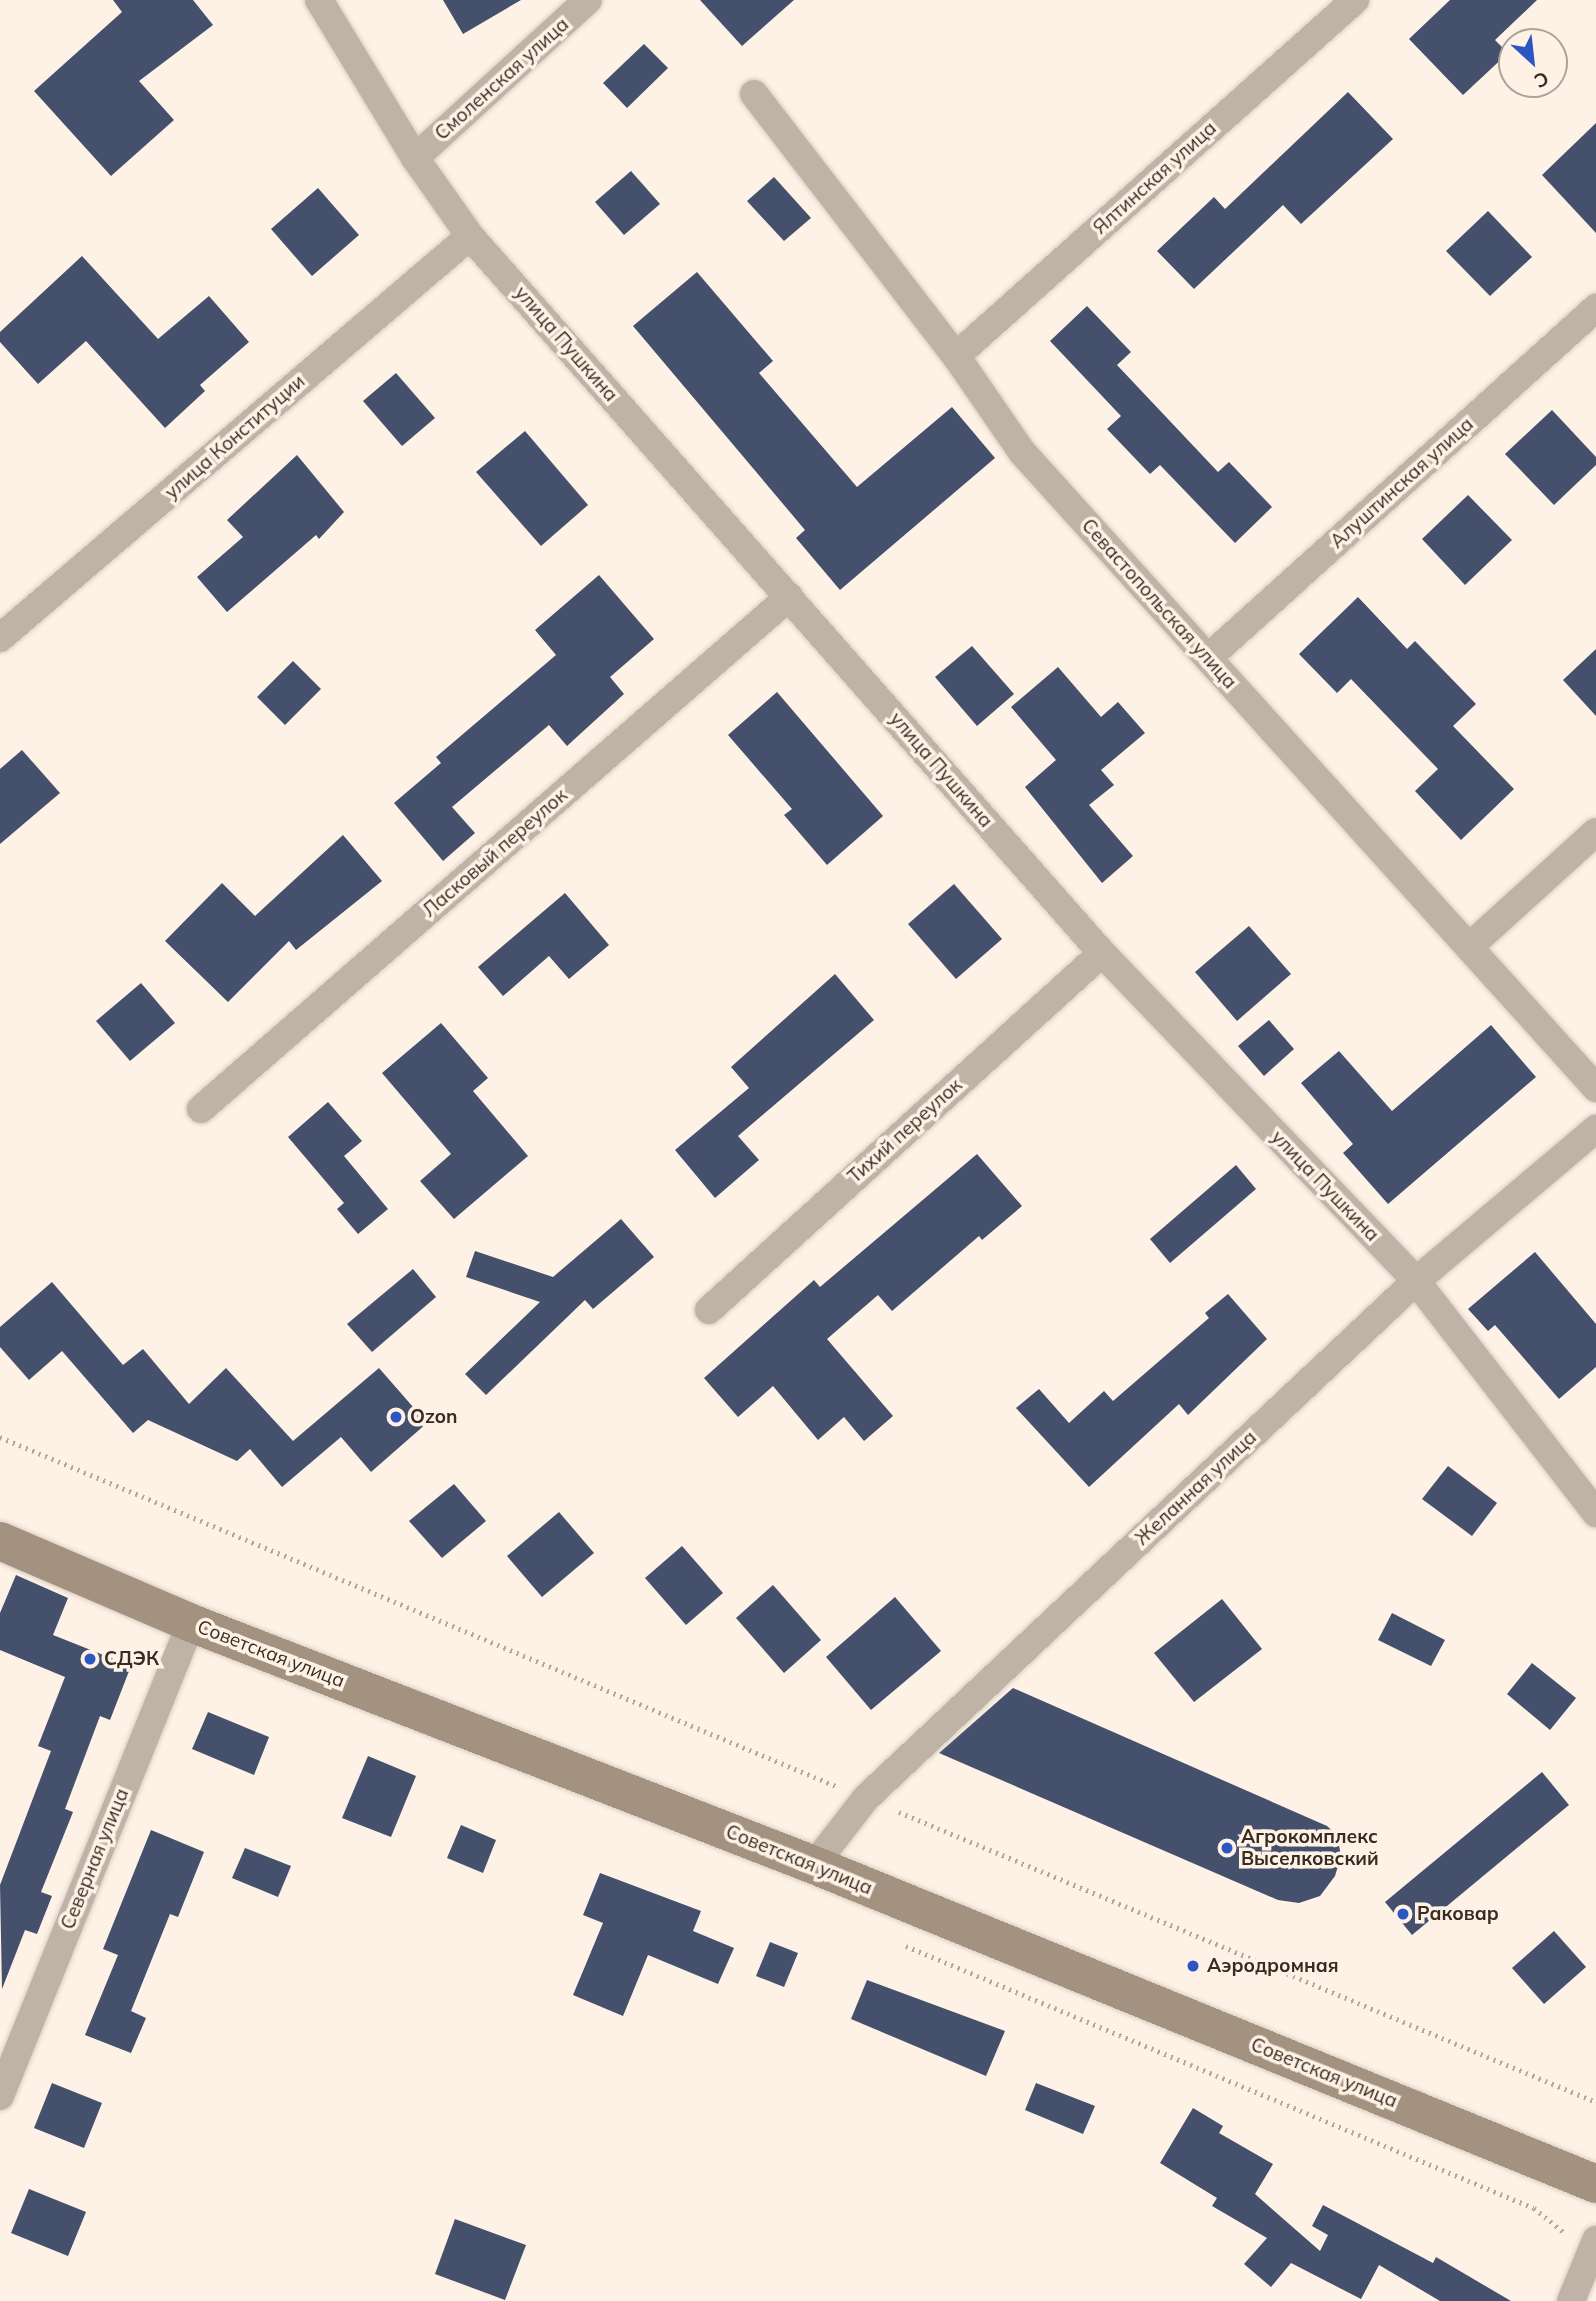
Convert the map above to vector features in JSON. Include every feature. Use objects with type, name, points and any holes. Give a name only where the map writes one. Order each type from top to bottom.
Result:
[{"type":"main road","name":"Советская улица","points":[[0,1541],[191,1623],[814,1865],[1596,2184]]},
{"type":"street","name":"улица Пушкина","points":[[319,0],[415,158],[470,236],[1102,953],[1416,1281],[1596,1513]]},
{"type":"street","name":"Смоленская улица","points":[[415,158],[588,0]]},
{"type":"street","name":"Ялтинская улица","points":[[956,356],[1355,0]]},
{"type":"street","name":"Севастопольская улица","points":[[754,94],[956,356],[1022,452],[1596,1088]]},
{"type":"street","name":"улица Конституции","points":[[0,638],[470,236]]},
{"type":"street","name":"Алуштинская улица","points":[[1208,658],[1596,308]]},
{"type":"street","name":"Ласковый переулок","points":[[201,1109],[789,597]]},
{"type":"street","points":[[1469,947],[1596,832]]},
{"type":"street","name":"Тихий переулок","points":[[709,1310],[1102,953]]},
{"type":"street","name":"Желанная улица","points":[[814,1865],[866,1798],[1416,1281],[1596,1129]]},
{"type":"street","name":"Северная улица","points":[[0,2096],[191,1623]]},
{"type":"street","points":[[1571,2301],[1593,2247]]},
{"type":"path","points":[[0,1437],[1596,2102]]},
{"type":"path","points":[[903,1945],[1534,2208],[1593,2247]]},
{"type":"building","points":[[113,0],[193,0],[213,25],[139,81],[174,120],[111,176],[34,91],[122,12]]},
{"type":"building","points":[[443,0],[521,0],[463,34]]},
{"type":"building","points":[[700,0],[794,0],[742,46]]},
{"type":"building","points":[[1450,0],[1537,0],[1508,28],[1498,28],[1498,37],[1495,40],[1498,43],[1498,62],[1463,95],[1409,39]]},
{"type":"building","points":[[644,44],[668,68],[627,108],[603,83]]},
{"type":"building","points":[[1348,92],[1393,139],[1301,224],[1283,205],[1194,289],[1157,251],[1214,197],[1225,209]]},
{"type":"building","points":[[1596,123],[1596,233],[1542,175]]},
{"type":"building","points":[[631,171],[660,204],[624,235],[595,202]]},
{"type":"building","points":[[774,177],[811,218],[784,241],[747,201]]},
{"type":"building","points":[[318,188],[359,235],[312,276],[271,229]]},
{"type":"building","points":[[1488,211],[1532,257],[1490,296],[1446,251]]},
{"type":"building","points":[[82,256],[158,339],[209,296],[249,342],[200,385],[205,391],[165,428],[86,341],[38,384],[0,342],[0,332]]},
{"type":"building","points":[[697,272],[773,361],[759,373],[857,487],[952,407],[995,458],[840,590],[796,538],[805,530],[633,326]]},
{"type":"building","points":[[1087,306],[1131,352],[1117,365],[1218,472],[1229,462],[1272,507],[1235,543],[1160,465],[1150,474],[1107,429],[1121,416],[1050,341]]},
{"type":"building","points":[[396,373],[435,418],[402,446],[363,401]]},
{"type":"building","points":[[1552,410],[1596,457],[1596,465],[1554,505],[1505,454]]},
{"type":"building","points":[[525,431],[588,505],[541,546],[476,472]]},
{"type":"building","points":[[297,455],[344,512],[319,539],[316,535],[227,612],[197,577],[243,537],[227,520]]},
{"type":"building","points":[[1468,495],[1512,540],[1465,585],[1422,539]]},
{"type":"building","points":[[599,575],[654,639],[610,677],[624,694],[567,746],[549,725],[452,807],[475,833],[443,861],[394,803],[441,763],[436,757],[556,655],[535,630]]},
{"type":"building","points":[[1358,597],[1407,649],[1415,641],[1476,704],[1453,726],[1514,789],[1461,840],[1415,791],[1438,769],[1351,679],[1337,693],[1299,654]]},
{"type":"building","points":[[972,646],[1014,694],[977,726],[935,677]]},
{"type":"building","points":[[1596,649],[1596,716],[1563,680]]},
{"type":"building","points":[[293,661],[321,689],[285,725],[257,697]]},
{"type":"building","points":[[1058,667],[1101,717],[1118,702],[1145,733],[1101,770],[1114,785],[1089,805],[1133,856],[1102,883],[1025,787],[1056,760],[1011,707]]},
{"type":"building","points":[[777,692],[883,816],[827,865],[784,815],[792,809],[728,735]]},
{"type":"building","points":[[22,750],[60,793],[0,844],[0,769]]},
{"type":"building","points":[[343,835],[382,881],[296,950],[289,941],[228,1002],[165,941],[222,883],[255,916]]},
{"type":"building","points":[[954,884],[1002,939],[956,979],[908,924]]},
{"type":"building","points":[[565,893],[609,945],[569,979],[549,956],[503,996],[478,967]]},
{"type":"building","points":[[1249,926],[1291,974],[1237,1021],[1195,972]]},
{"type":"building","points":[[835,974],[874,1020],[738,1136],[759,1160],[715,1198],[675,1150],[749,1088],[731,1067]]},
{"type":"building","points":[[141,983],[175,1023],[130,1061],[96,1021]]},
{"type":"building","points":[[1269,1020],[1294,1049],[1264,1076],[1238,1046]]},
{"type":"building","points":[[441,1023],[488,1078],[473,1091],[528,1156],[454,1219],[420,1181],[451,1154],[382,1073]]},
{"type":"building","points":[[1491,1025],[1536,1077],[1388,1204],[1343,1153],[1353,1144],[1301,1083],[1339,1051],[1392,1111]]},
{"type":"building","points":[[328,1102],[362,1141],[344,1156],[388,1209],[358,1234],[337,1209],[344,1203],[288,1137]]},
{"type":"building","points":[[977,1154],[1022,1206],[982,1240],[979,1236],[892,1311],[878,1295],[827,1339],[893,1416],[864,1441],[844,1417],[818,1440],[773,1386],[738,1417],[704,1378],[814,1280],[820,1287]]},
{"type":"building","points":[[1236,1165],[1256,1189],[1170,1263],[1150,1239]]},
{"type":"building","points":[[621,1219],[654,1257],[593,1309],[585,1300],[486,1395],[465,1374],[540,1302],[466,1277],[475,1251],[553,1277]]},
{"type":"building","points":[[1535,1252],[1596,1324],[1596,1367],[1559,1399],[1495,1325],[1488,1331],[1468,1309]]},
{"type":"building","points":[[413,1269],[436,1297],[372,1352],[347,1324]]},
{"type":"building","points":[[52,1282],[123,1365],[143,1349],[189,1404],[226,1368],[293,1441],[379,1368],[427,1423],[371,1472],[341,1437],[282,1487],[250,1449],[237,1461],[148,1420],[133,1433],[62,1351],[29,1380],[0,1347],[0,1327]]},
{"type":"building","points":[[1228,1294],[1267,1339],[1188,1415],[1179,1404],[1089,1487],[1016,1408],[1039,1389],[1069,1423],[1104,1391],[1113,1401],[1209,1318],[1205,1313]]},
{"type":"building","points":[[1448,1466],[1497,1503],[1472,1536],[1422,1499]]},
{"type":"building","points":[[454,1484],[486,1521],[442,1558],[409,1521]]},
{"type":"building","points":[[559,1512],[594,1553],[542,1597],[507,1556]]},
{"type":"building","points":[[682,1546],[723,1593],[686,1625],[645,1578]]},
{"type":"building","points":[[16,1575],[68,1598],[53,1635],[131,1666],[110,1720],[100,1716],[65,1809],[73,1812],[41,1892],[52,1896],[37,1934],[25,1930],[2,1989],[0,1885],[51,1751],[38,1746],[65,1677],[0,1650],[0,1613]]},
{"type":"building","points":[[773,1585],[821,1640],[784,1673],[736,1618]]},
{"type":"building","points":[[895,1597],[941,1651],[871,1710],[826,1657]]},
{"type":"building","points":[[1222,1599],[1262,1649],[1194,1702],[1154,1653]]},
{"type":"building","points":[[1392,1613],[1445,1640],[1431,1666],[1378,1640]]},
{"type":"building","points":[[1532,1663],[1576,1698],[1550,1730],[1507,1694]]},
{"type":"building","points":[[1013,1688],[1327,1826],[1337,1835],[1341,1856],[1335,1876],[1320,1896],[1299,1903],[1278,1900],[939,1753]]},
{"type":"building","points":[[208,1712],[269,1737],[254,1775],[192,1749]]},
{"type":"building","points":[[368,1756],[416,1776],[391,1837],[342,1818]]},
{"type":"building","points":[[1542,1772],[1569,1805],[1412,1935],[1385,1902]]},
{"type":"building","points":[[461,1825],[496,1840],[483,1873],[447,1858]]},
{"type":"building","points":[[151,1830],[204,1852],[178,1917],[170,1914],[131,2011],[146,2018],[131,2053],[85,2035],[118,1955],[103,1949]]},
{"type":"building","points":[[245,1848],[291,1866],[278,1897],[232,1878]]},
{"type":"building","points":[[600,1873],[701,1911],[693,1931],[734,1948],[718,1984],[648,1955],[623,2016],[573,1995],[603,1923],[583,1915]]},
{"type":"building","points":[[1554,1931],[1586,1967],[1544,2004],[1512,1968]]},
{"type":"building","points":[[770,1942],[798,1953],[784,1987],[756,1976]]},
{"type":"building","points":[[867,1980],[1005,2031],[986,2076],[851,2019]]},
{"type":"building","points":[[52,2083],[102,2103],[84,2148],[34,2128]]},
{"type":"building","points":[[1036,2083],[1095,2106],[1083,2134],[1025,2110]]},
{"type":"building","points":[[1193,2108],[1223,2126],[1219,2133],[1273,2164],[1255,2194],[1320,2251],[1328,2235],[1312,2226],[1323,2205],[1433,2263],[1436,2257],[1511,2301],[1440,2301],[1379,2265],[1361,2299],[1291,2263],[1271,2287],[1244,2264],[1267,2238],[1212,2206],[1217,2198],[1160,2163]]},
{"type":"building","points":[[29,2189],[86,2212],[68,2256],[11,2233]]},
{"type":"building","points":[[455,2219],[526,2245],[505,2300],[435,2274]]},
{"type":"place","name":"Ozon","points":[[396,1417]]},
{"type":"place","name":"СДЭК","points":[[90,1659]]},
{"type":"place","name":"Агрокомплекс Выселковский","points":[[1227,1848]]},
{"type":"place","name":"Раковар","points":[[1403,1914]]},
{"type":"place","name":"Аэродромная","points":[[1193,1966]]}]
